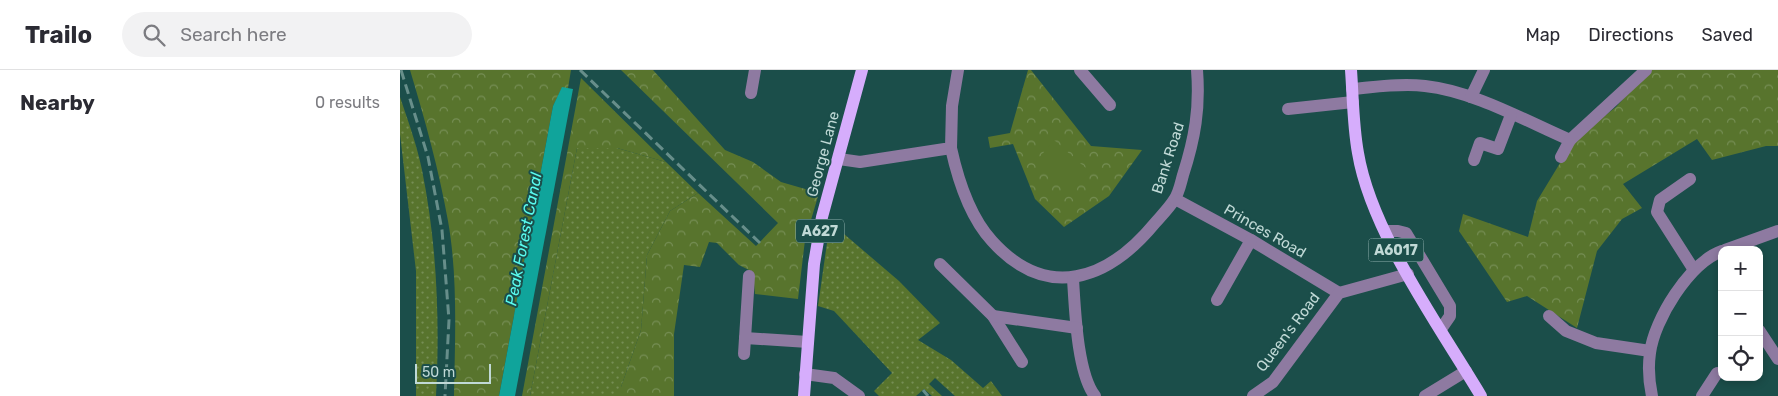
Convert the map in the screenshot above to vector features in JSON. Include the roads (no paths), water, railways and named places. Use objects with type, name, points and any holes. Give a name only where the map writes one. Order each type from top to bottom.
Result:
[{"type":"main road","name":"George Lane","points":[[804,396],[814,264],[822,217],[862,70]]},
{"type":"main road","name":"A6017","points":[[1351,70],[1358,154],[1375,210],[1408,274],[1481,396]]},
{"type":"street","points":[[751,93],[755,70]]},
{"type":"street","name":"Bank Road","points":[[958,70],[952,106],[951,148],[959,183],[990,240],[1015,263],[1044,276],[1073,279],[1103,269],[1132,250],[1175,199],[1197,124],[1198,70]]},
{"type":"street","points":[[1080,70],[1110,105]]},
{"type":"street","points":[[1471,97],[1484,70]]},
{"type":"street","points":[[1561,157],[1570,140],[1646,70]]},
{"type":"street","points":[[1288,109],[1395,85],[1426,86],[1471,97],[1570,140]]},
{"type":"street","points":[[1474,160],[1480,143],[1498,149],[1511,115]]},
{"type":"street","points":[[839,158],[860,162],[951,148]]},
{"type":"street","points":[[1690,178],[1660,200],[1657,212],[1694,270]]},
{"type":"street","name":"Princes Road","points":[[1175,199],[1250,240],[1339,293]]},
{"type":"street","points":[[1386,231],[1398,230],[1406,234],[1450,306],[1450,316],[1441,329]]},
{"type":"street","points":[[1740,246],[1778,231]]},
{"type":"street","points":[[1217,300],[1250,240]]},
{"type":"street","points":[[1652,396],[1650,386],[1650,352],[1668,306],[1694,270],[1718,255]]},
{"type":"street","points":[[940,264],[993,316],[1022,362]]},
{"type":"street","name":"Queen's Road","points":[[1253,396],[1273,382],[1339,293],[1408,274]]},
{"type":"street","points":[[744,354],[748,276]]},
{"type":"street","points":[[1073,279],[1077,328],[1087,386],[1095,396]]},
{"type":"street","points":[[993,316],[1077,328]]},
{"type":"street","points":[[1550,316],[1566,332],[1596,343],[1650,352]]},
{"type":"street","points":[[1763,334],[1773,345],[1778,359]]},
{"type":"street","points":[[745,338],[808,342]]},
{"type":"street","points":[[1425,396],[1466,371]]},
{"type":"street","points":[[1702,396],[1717,373]]},
{"type":"street","points":[[805,374],[834,378],[859,396]]},
{"type":"water","points":[[562,87],[573,89],[515,396],[499,396],[553,106]]},
{"type":"railway","points":[[401,70],[428,157],[442,230],[449,320],[445,396]]},
{"type":"railway","points":[[580,70],[760,243]]},
{"type":"railway","points":[[923,390],[928,396]]},
{"type":"water label","name":"Peak Forest Canal","points":[[523,239]]}]
